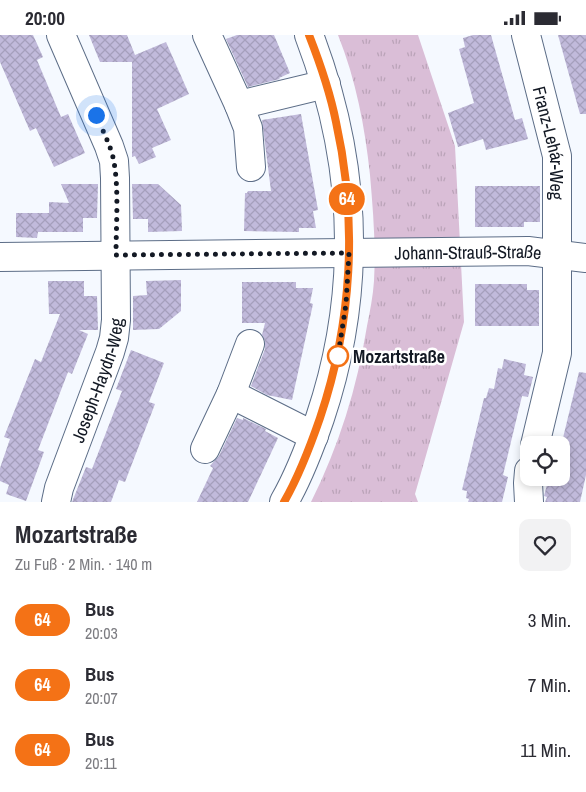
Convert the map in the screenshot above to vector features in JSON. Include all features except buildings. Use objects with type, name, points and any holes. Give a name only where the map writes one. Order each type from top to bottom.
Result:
[{"type":"street","name":"Joseph-Haydn-Weg","points":[[56,502],[59,488],[110,352],[116,320],[116,177],[114,161],[61,35]]},
{"type":"street","points":[[207,35],[248,128],[251,167]]},
{"type":"street","points":[[284,502],[314,436],[334,373],[346,304],[349,253],[348,206],[336,121],[326,84],[309,35]]},
{"type":"street","name":"Franz-Lehár-Weg","points":[[526,35],[557,155],[557,353],[537,436]]},
{"type":"street","points":[[239,105],[326,84]]},
{"type":"street","name":"Johann-Strauß-Straße","points":[[349,253],[528,251],[586,258]]},
{"type":"street","points":[[0,257],[349,253]]},
{"type":"street","points":[[205,449],[231,394],[250,344]]},
{"type":"street","points":[[231,394],[314,436]]},
{"type":"street","points":[[528,486],[529,502]]},
{"type":"green space","points":[[338,35],[418,35],[455,146],[464,322],[415,494],[418,502],[311,502],[330,460],[346,416],[363,349],[374,281],[373,214],[365,139],[355,86]]},
{"type":"bus line","name":"64","points":[[284,502],[294,484],[314,436],[334,373],[346,304],[348,279],[348,206],[343,161],[336,121],[326,84],[309,35]]},
{"type":"place","name":"Mozartstraße","points":[[338,356]]},
{"type":"route","points":[[96,115],[114,161],[116,177],[116,255],[349,253],[346,304],[338,356]]}]
